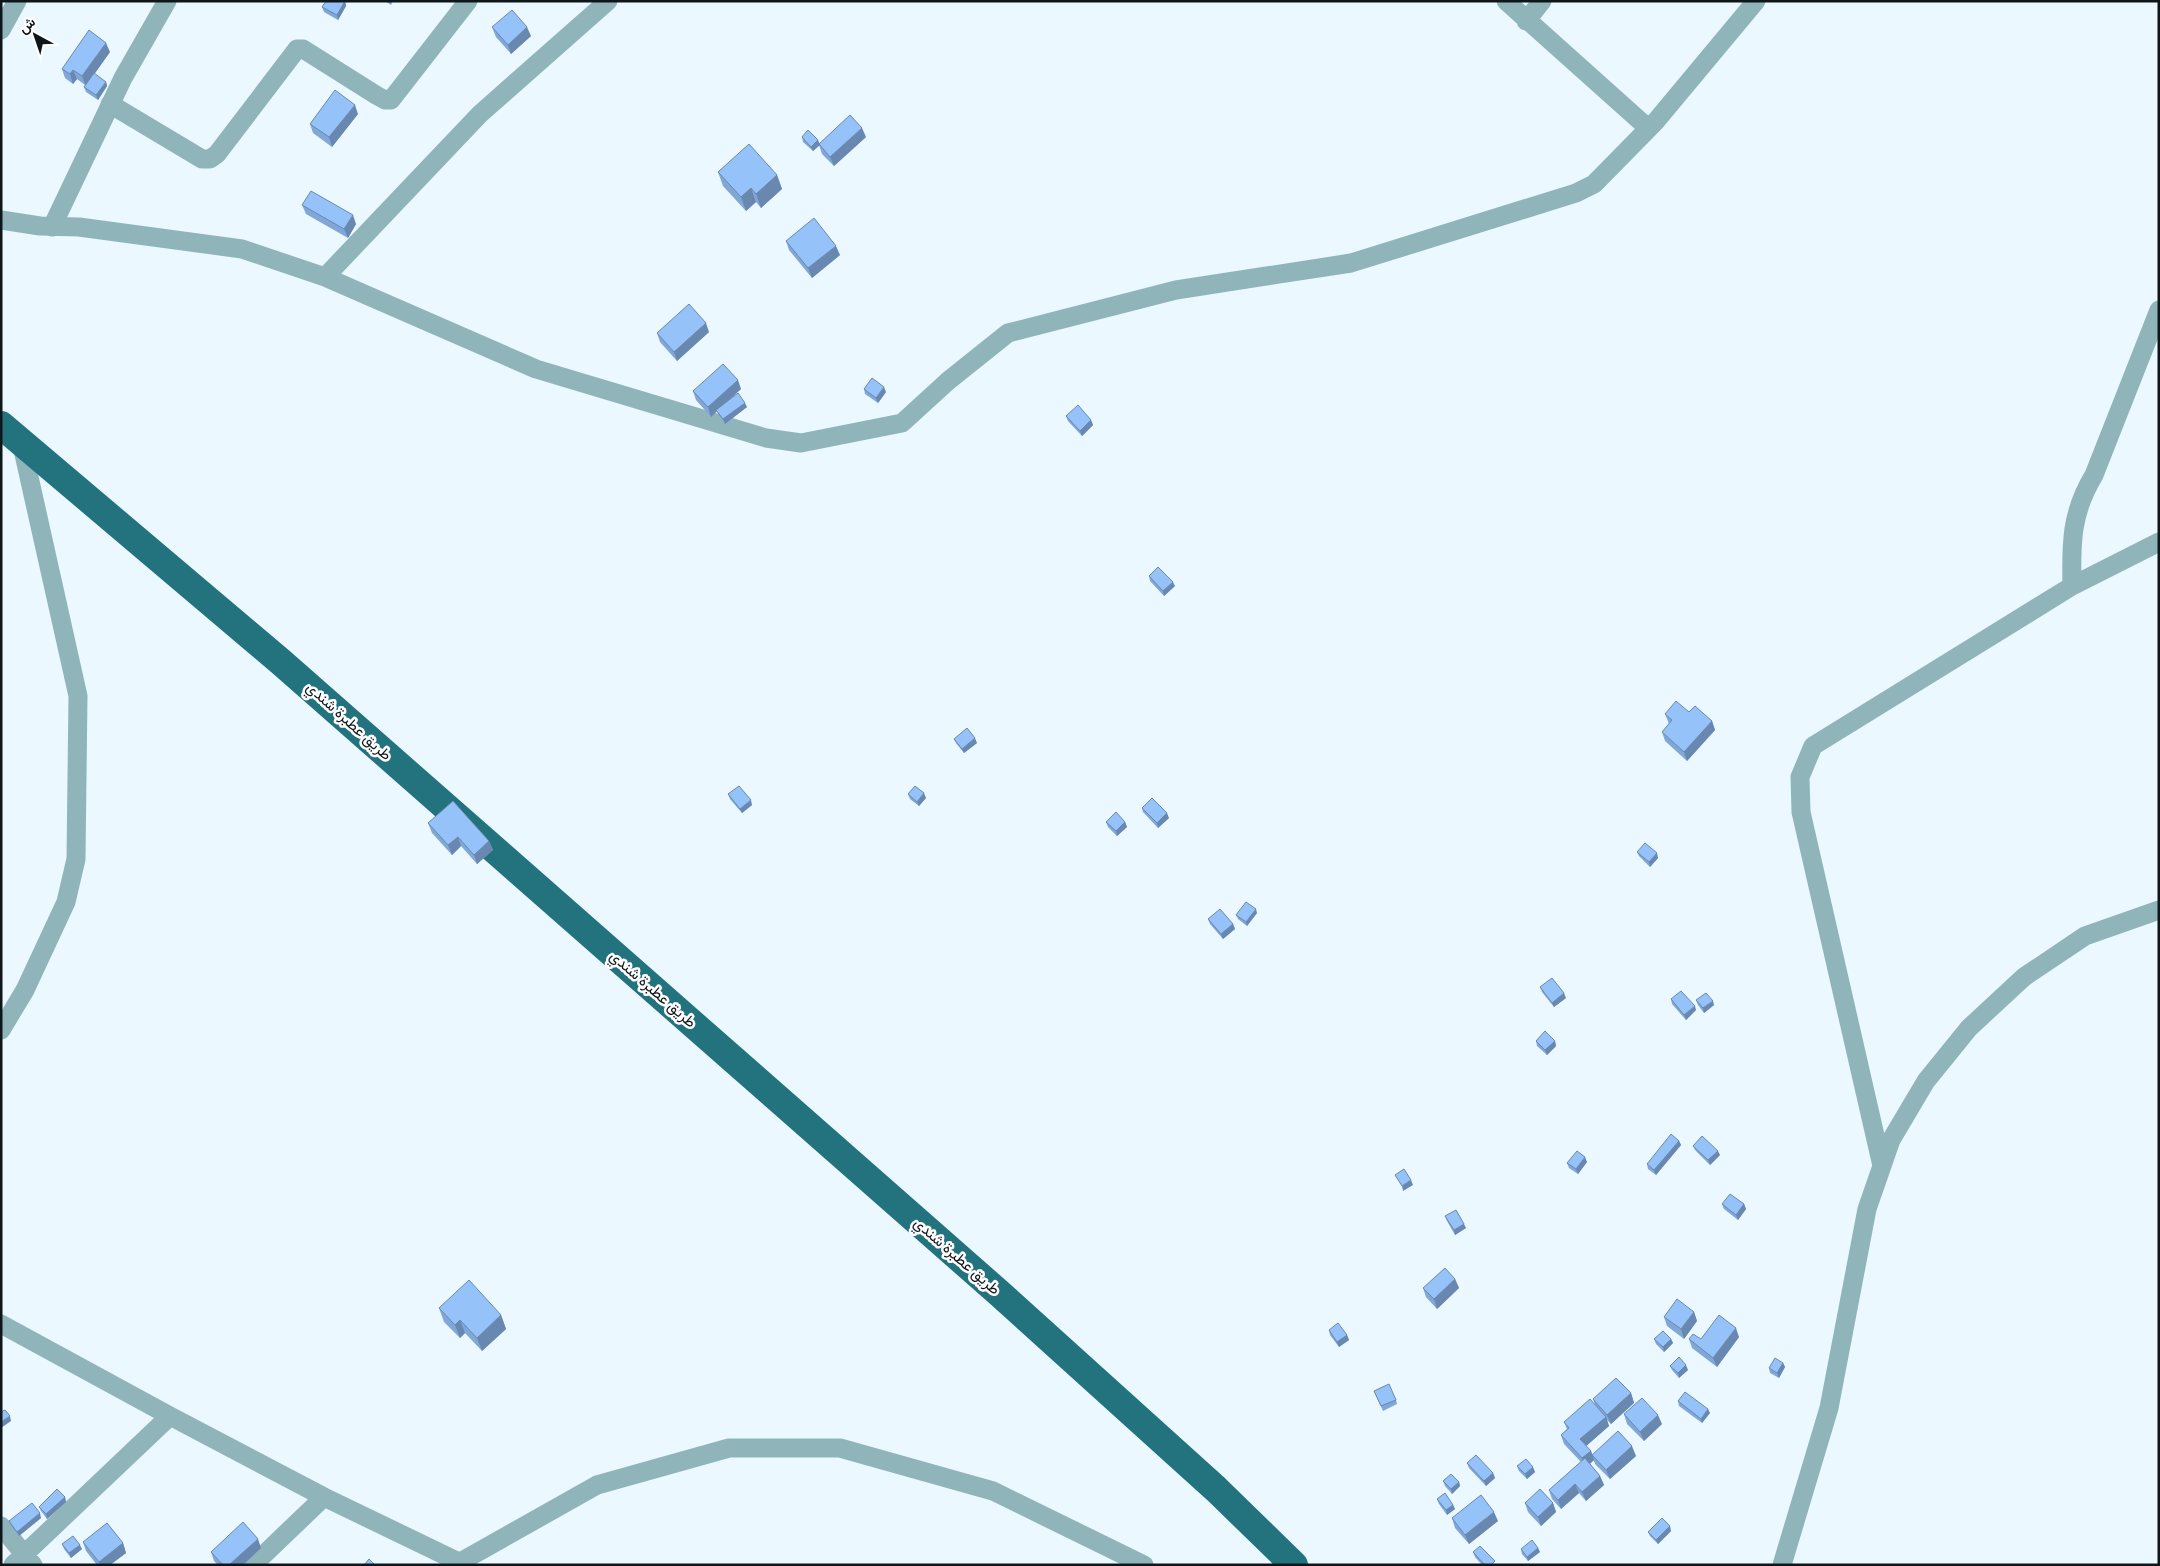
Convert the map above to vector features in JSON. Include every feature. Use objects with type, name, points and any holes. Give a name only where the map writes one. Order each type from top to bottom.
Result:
[{"type":"highway","name":"طريق عطبرة شندي","points":[[11,433],[282,662],[984,1280],[1216,1489],[1294,1565]]},
{"type":"street","points":[[1,30],[16,1]]},
{"type":"street","points":[[52,227],[110,104],[167,1]]},
{"type":"street","points":[[110,104],[202,159],[210,159],[217,154],[297,49],[303,49],[376,95],[385,100],[391,100],[468,1]]},
{"type":"street","points":[[325,277],[480,114],[608,1]]},
{"type":"street","points":[[1506,1],[1526,21],[1648,128]]},
{"type":"street","points":[[1526,21],[1542,1]]},
{"type":"street","points":[[1,220],[52,227],[80,227],[242,249],[325,277],[536,369],[766,438],[801,443],[902,423],[948,381],[1008,333],[1176,290],[1351,263],[1576,193],[1594,184],[1648,128],[1756,1]]},
{"type":"street","points":[[2072,586],[2071,549],[2081,497],[2094,475],[2159,310]]},
{"type":"street","points":[[1,1030],[25,990],[66,902],[76,859],[78,696],[11,433]]},
{"type":"street","points":[[1882,1166],[1801,812],[1800,777],[1814,746],[2072,586],[2159,542]]},
{"type":"street","points":[[1782,1565],[1829,1408],[1867,1209],[1891,1140],[1926,1081],[1969,1028],[2024,977],[2085,936],[2159,910]]},
{"type":"street","points":[[1,1324],[324,1497],[459,1563],[597,1485],[729,1448],[840,1448],[993,1491],[1144,1565]]},
{"type":"street","points":[[1,1526],[23,1561],[170,1416]]},
{"type":"street","points":[[254,1565],[324,1497]]},
{"type":"building","points":[[326,1],[345,1],[337,15],[322,7]]},
{"type":"building","points":[[512,10],[527,27],[508,45],[492,27]]},
{"type":"building","points":[[89,30],[106,43],[82,76],[73,70],[70,74],[62,69]]},
{"type":"building","points":[[94,73],[106,82],[96,95],[84,87]]},
{"type":"building","points":[[335,90],[355,105],[329,137],[310,124]]},
{"type":"building","points":[[850,115],[862,128],[830,157],[819,144]]},
{"type":"building","points":[[808,130],[818,140],[811,147],[802,137]]},
{"type":"building","points":[[749,144],[777,175],[756,194],[751,188],[741,197],[718,172]]},
{"type":"building","points":[[311,191],[353,215],[344,229],[302,205]]},
{"type":"building","points":[[814,218],[836,246],[808,268],[786,241]]},
{"type":"building","points":[[689,304],[706,323],[674,352],[657,333]]},
{"type":"building","points":[[723,364],[738,380],[708,407],[693,391]]},
{"type":"building","points":[[872,378],[884,387],[876,398],[864,389]]},
{"type":"building","points":[[738,393],[745,403],[723,419],[716,410]]},
{"type":"building","points":[[1078,405],[1091,420],[1080,431],[1066,416]]},
{"type":"building","points":[[1158,567],[1173,582],[1163,591],[1149,576]]},
{"type":"building","points":[[1676,701],[1689,712],[1695,706],[1712,721],[1684,752],[1662,732],[1672,720],[1665,714]]},
{"type":"building","points":[[967,728],[975,738],[962,749],[954,739]]},
{"type":"building","points":[[739,786],[751,800],[740,809],[728,794]]},
{"type":"building","points":[[915,786],[924,793],[917,802],[908,794]]},
{"type":"building","points":[[1152,798],[1167,813],[1157,823],[1142,808]]},
{"type":"building","points":[[453,801],[489,841],[474,855],[458,837],[448,845],[428,823]]},
{"type":"building","points":[[1116,812],[1125,822],[1116,831],[1106,822]]},
{"type":"building","points":[[1645,843],[1657,853],[1649,862],[1637,852]]},
{"type":"building","points":[[1246,902],[1256,909],[1246,922],[1236,915]]},
{"type":"building","points":[[1220,909],[1233,924],[1221,934],[1208,919]]},
{"type":"building","points":[[1552,978],[1564,993],[1552,1003],[1540,987]]},
{"type":"building","points":[[1681,991],[1695,1006],[1684,1015],[1671,999]]},
{"type":"building","points":[[1706,993],[1713,1001],[1703,1008],[1696,1000]]},
{"type":"building","points":[[1545,1031],[1555,1041],[1545,1050],[1536,1041]]},
{"type":"building","points":[[1671,1134],[1679,1141],[1654,1170],[1647,1164]]},
{"type":"building","points":[[1702,1136],[1718,1151],[1708,1160],[1693,1146]]},
{"type":"building","points":[[1577,1151],[1585,1157],[1576,1169],[1567,1163]]},
{"type":"building","points":[[1404,1169],[1411,1180],[1402,1186],[1395,1175]]},
{"type":"building","points":[[1730,1194],[1744,1204],[1736,1215],[1722,1204]]},
{"type":"building","points":[[1456,1210],[1464,1224],[1454,1230],[1445,1216]]},
{"type":"building","points":[[1445,1268],[1455,1279],[1434,1299],[1423,1288]]},
{"type":"building","points":[[469,1280],[501,1315],[477,1338],[460,1320],[455,1325],[439,1308]]},
{"type":"building","points":[[1677,1299],[1694,1312],[1681,1329],[1664,1317]]},
{"type":"building","points":[[1719,1315],[1736,1328],[1713,1358],[1689,1339],[1693,1334],[1701,1339]]},
{"type":"building","points":[[1338,1323],[1347,1335],[1337,1342],[1329,1330]]},
{"type":"building","points":[[1663,1331],[1671,1339],[1663,1347],[1654,1339]]},
{"type":"building","points":[[1679,1357],[1686,1365],[1678,1373],[1670,1366]]},
{"type":"building","points":[[1775,1358],[1783,1363],[1777,1373],[1769,1368]]},
{"type":"building","points":[[1616,1378],[1631,1393],[1607,1415],[1593,1399]]},
{"type":"building","points":[[1389,1384],[1396,1400],[1381,1406],[1374,1391]]},
{"type":"building","points":[[1685,1392],[1708,1409],[1701,1419],[1678,1401]]},
{"type":"building","points":[[1642,1398],[1658,1415],[1640,1432],[1624,1414]]},
{"type":"building","points":[[1590,1399],[1606,1417],[1580,1439],[1591,1451],[1582,1458],[1561,1435],[1569,1428],[1564,1422]]},
{"type":"building","points":[[5,1410],[10,1416],[1,1422],[1,1412]]},
{"type":"building","points":[[1618,1431],[1632,1446],[1606,1470],[1592,1455]]},
{"type":"building","points":[[1476,1455],[1493,1473],[1484,1481],[1467,1463]]},
{"type":"building","points":[[1585,1458],[1600,1476],[1582,1492],[1575,1484],[1558,1500],[1549,1490]]},
{"type":"building","points":[[1526,1459],[1533,1467],[1525,1474],[1517,1466]]},
{"type":"building","points":[[1451,1474],[1459,1482],[1451,1489],[1443,1481]]},
{"type":"building","points":[[57,1489],[65,1497],[46,1514],[39,1507]]},
{"type":"building","points":[[1540,1489],[1553,1503],[1538,1517],[1525,1503]]},
{"type":"building","points":[[1445,1493],[1453,1505],[1446,1510],[1437,1499]]},
{"type":"building","points":[[1481,1495],[1494,1512],[1465,1535],[1452,1518]]},
{"type":"building","points":[[32,1503],[40,1513],[17,1532],[9,1521]]},
{"type":"building","points":[[1662,1518],[1670,1526],[1656,1540],[1648,1532]]},
{"type":"building","points":[[243,1522],[258,1539],[229,1565],[223,1565],[211,1552]]},
{"type":"building","points":[[107,1523],[123,1543],[99,1562],[83,1542]]},
{"type":"building","points":[[73,1536],[80,1545],[69,1553],[62,1544]]},
{"type":"building","points":[[1532,1540],[1538,1548],[1527,1557],[1521,1549]]},
{"type":"building","points":[[1480,1546],[1495,1561],[1491,1565],[1485,1565],[1473,1552]]},
{"type":"building","points":[[369,1559],[375,1565],[364,1565]]}]
